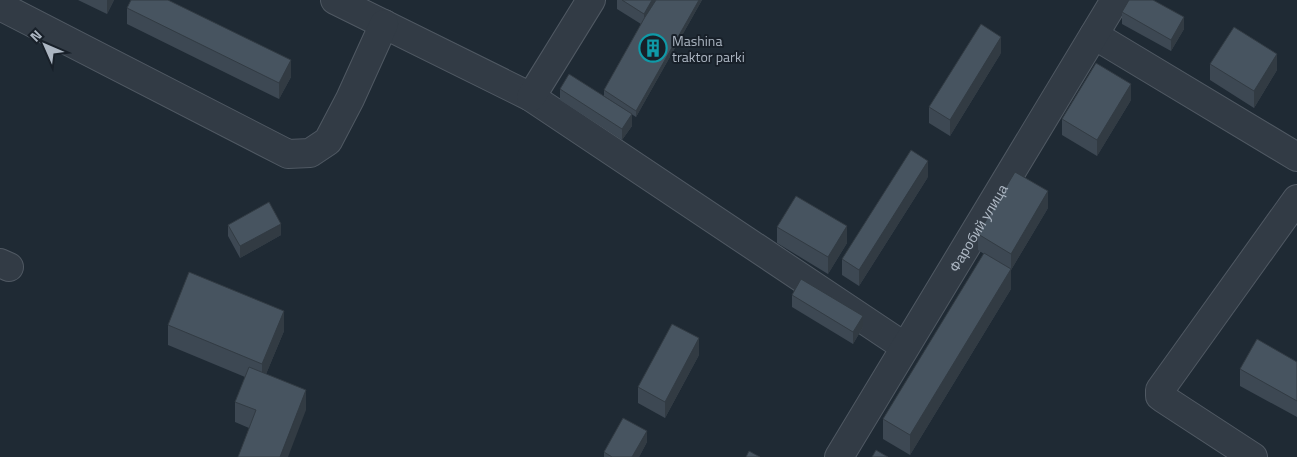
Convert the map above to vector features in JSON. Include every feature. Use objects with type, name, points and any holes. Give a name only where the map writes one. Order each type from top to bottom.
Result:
[{"type":"street","points":[[335,0],[531,98],[905,347]]},
{"type":"street","points":[[531,98],[591,0]]},
{"type":"street","name":"Фаробий улица","points":[[839,457],[1115,0]]},
{"type":"street","points":[[0,6],[288,154],[310,152],[328,141],[350,99],[384,24]]},
{"type":"street","points":[[1094,35],[1297,157]]},
{"type":"street","points":[[1253,457],[1164,399],[1160,396],[1160,390],[1297,199]]},
{"type":"building","points":[[131,0],[168,0],[291,60],[279,83],[127,8]]},
{"type":"building","points":[[622,0],[652,0],[644,14]]},
{"type":"building","name":"Mashina traktor parki","points":[[656,0],[699,0],[636,111],[604,90]]},
{"type":"building","points":[[1129,0],[1153,0],[1184,17],[1171,40],[1122,12]]},
{"type":"building","points":[[981,24],[1001,37],[950,120],[929,107]]},
{"type":"building","points":[[1234,27],[1277,54],[1254,91],[1210,64]]},
{"type":"building","points":[[1096,63],[1131,84],[1097,140],[1062,119]]},
{"type":"building","points":[[569,74],[632,114],[622,129],[560,89]]},
{"type":"building","points":[[911,150],[928,161],[859,270],[842,259]]},
{"type":"building","points":[[1015,172],[1048,191],[1011,254],[978,234]]},
{"type":"building","points":[[796,196],[847,226],[828,257],[777,227]]},
{"type":"building","points":[[269,202],[281,224],[240,246],[228,225]]},
{"type":"building","points":[[984,253],[1011,269],[910,435],[883,419]]},
{"type":"building","points":[[189,272],[284,311],[262,364],[168,325]]},
{"type":"building","points":[[801,279],[863,316],[853,332],[792,295]]},
{"type":"building","points":[[672,324],[699,338],[665,402],[638,387]]},
{"type":"building","points":[[1257,339],[1297,362],[1297,401],[1240,369]]},
{"type":"building","points":[[249,367],[306,390],[280,457],[238,457],[256,410],[235,402]]},
{"type":"building","points":[[623,418],[647,431],[632,457],[612,457],[604,452]]},
{"type":"building","points":[[876,450],[888,457],[872,457]]},
{"type":"building","points":[[749,451],[760,457],[746,457]]},
{"type":"place","name":"Mashina traktor parki","points":[[653,48]]}]
